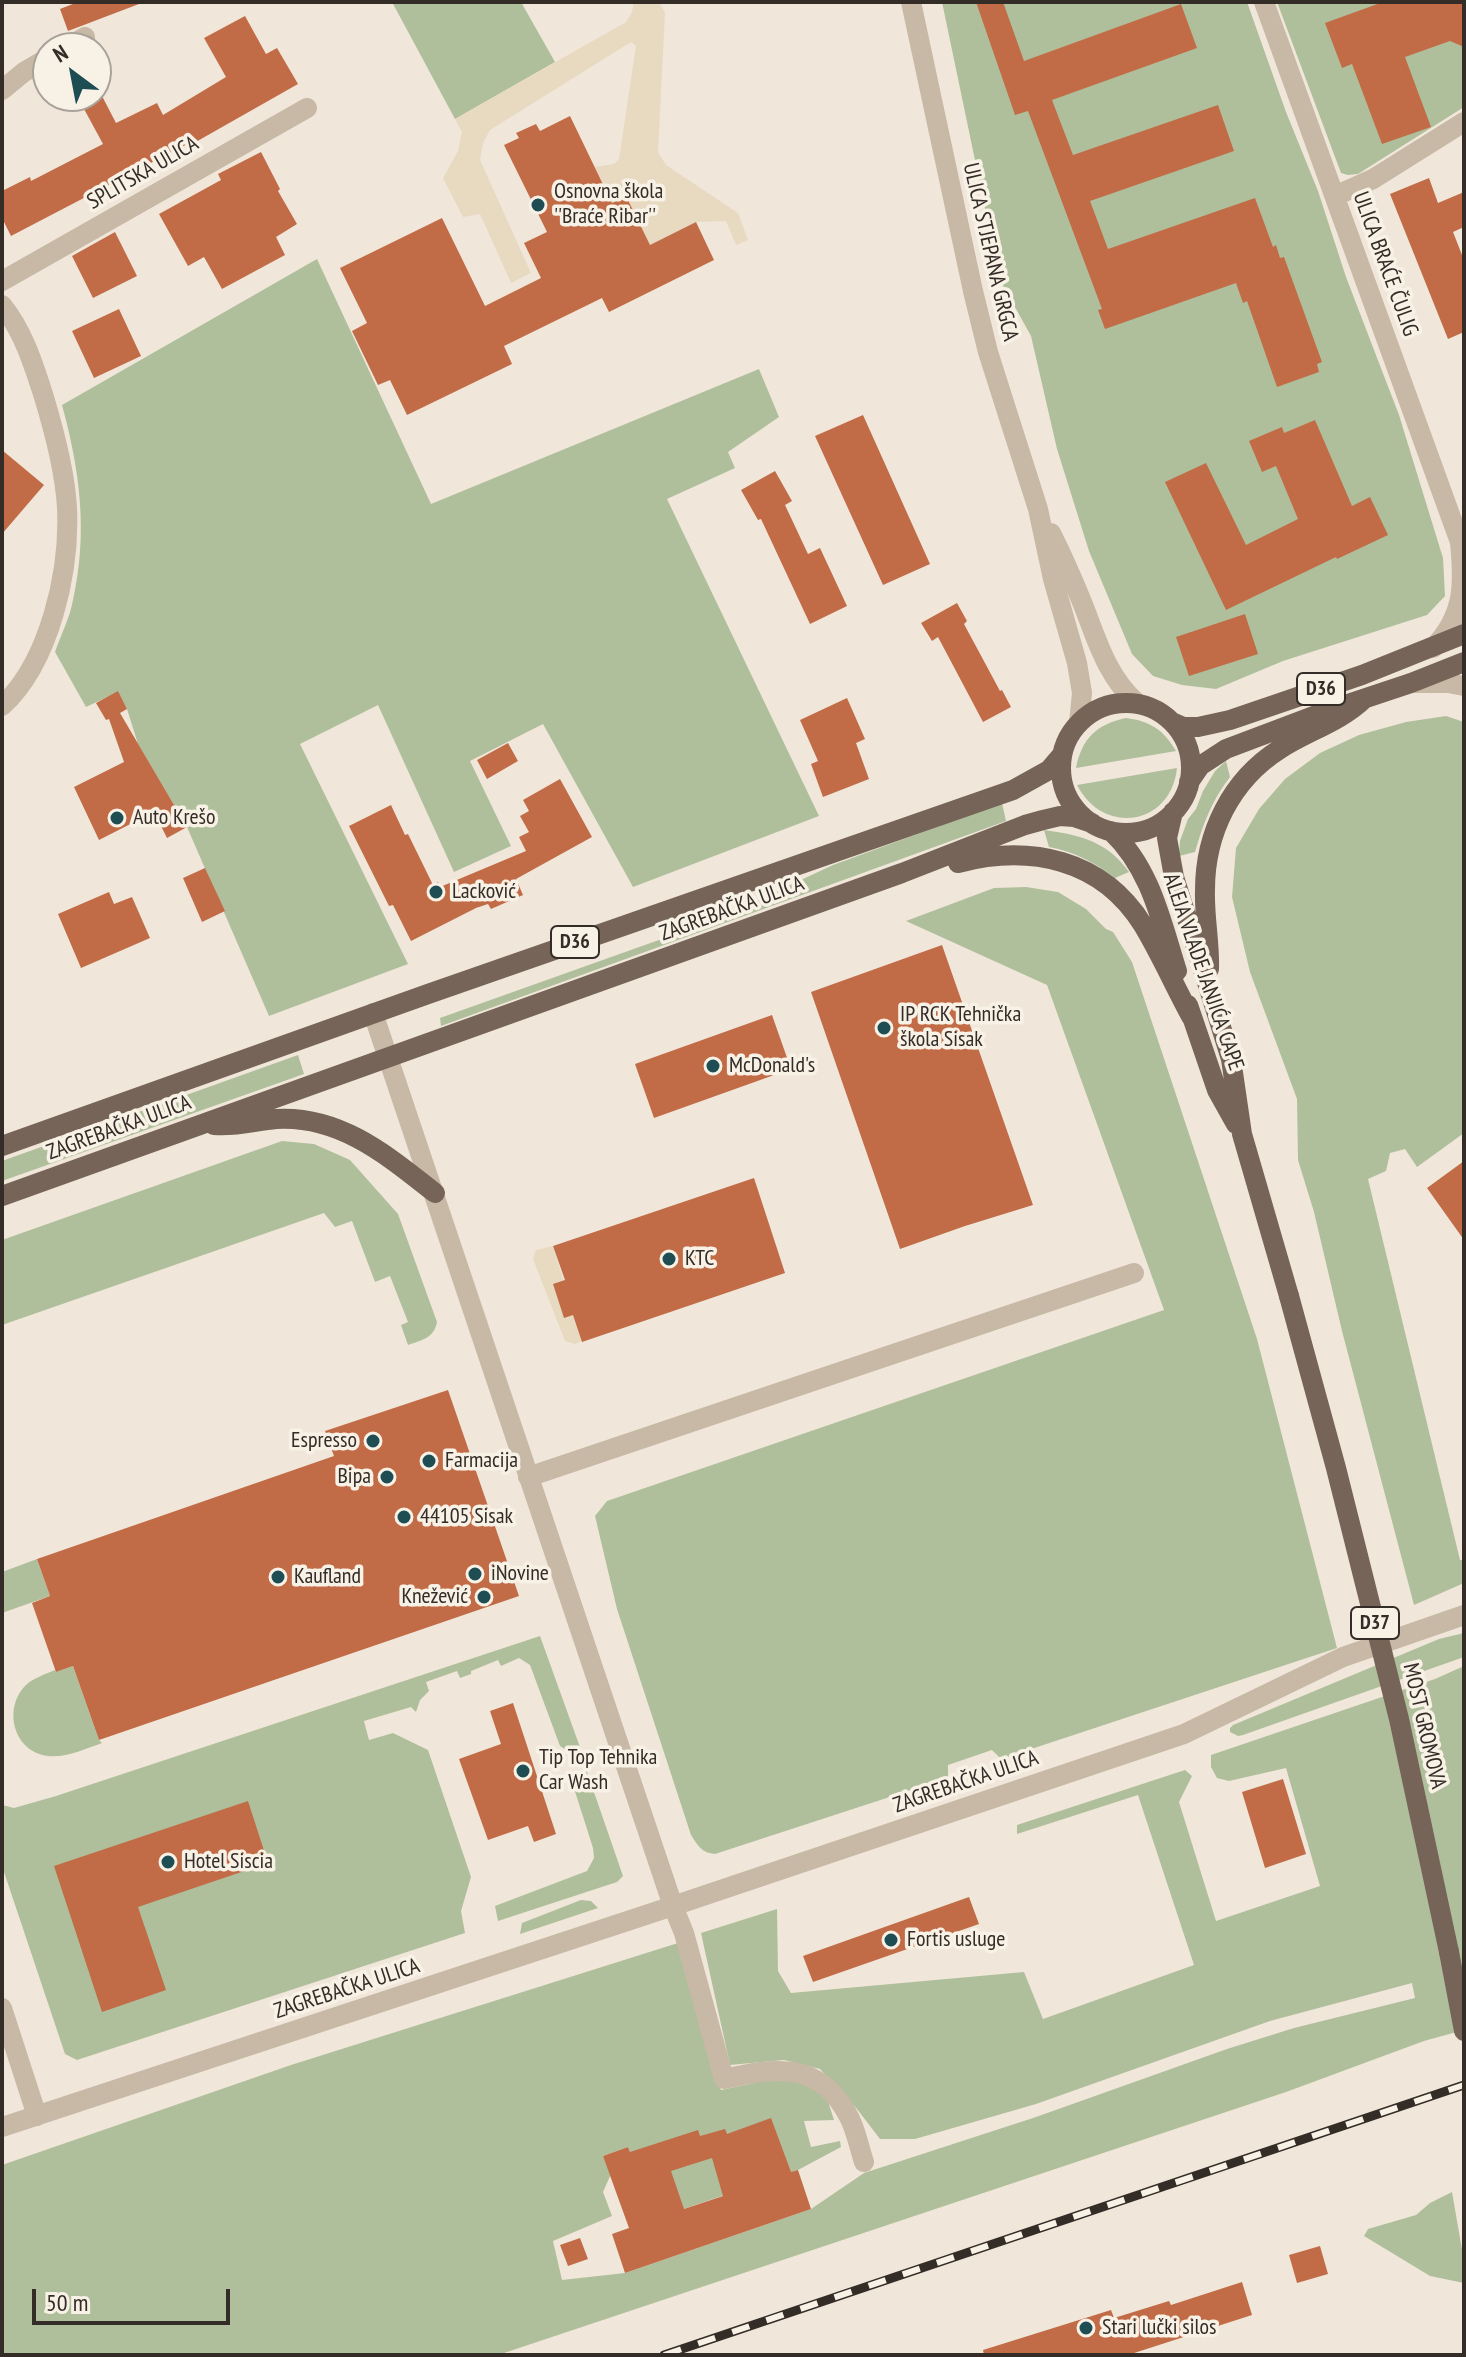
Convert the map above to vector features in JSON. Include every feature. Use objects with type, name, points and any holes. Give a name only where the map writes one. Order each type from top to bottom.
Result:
[{"type":"main road","name":"D36","points":[[1137,703],[1157,710],[1183,727],[1198,727],[1230,720],[1433,648],[1464,634]]},
{"type":"main road","name":"D36","points":[[1101,827],[1128,833],[1145,830],[1173,812],[1200,766],[1226,749],[1464,662]]},
{"type":"main road","points":[[1208,989],[1210,952],[1204,890],[1209,847],[1223,811],[1236,788],[1268,758],[1300,737],[1350,712],[1364,699]]},
{"type":"main road","points":[[1079,723],[1105,706],[1137,703]]},
{"type":"main road","name":"D36","points":[[1061,756],[1068,738],[1079,723]]},
{"type":"main road","points":[[1174,723],[1185,741],[1190,761],[1189,782]]},
{"type":"main road","points":[[1061,756],[1061,776],[1066,794],[1076,811],[1101,827]]},
{"type":"main road","name":"ZAGREBAČKA ULICA","points":[[2,1146],[1013,790],[1049,770],[1061,756]]},
{"type":"main road","name":"ALEJA VLADE JANJIĆA CAPE","points":[[1173,812],[1167,838],[1169,854],[1231,1059],[1242,1134],[1289,1296]]},
{"type":"main road","name":"ZAGREBAČKA ULICA","points":[[2,1196],[902,873],[1025,825],[1060,816],[1074,817],[1101,827]]},
{"type":"main road","name":"ALEJA VLADE JANJIĆA CAPE","points":[[1101,827],[1127,847],[1150,884],[1217,1090],[1242,1134]]},
{"type":"main road","points":[[902,873],[983,856],[1015,854],[1051,859],[1081,869],[1110,887],[1142,924],[1192,1018]]},
{"type":"main road","points":[[202,1124],[228,1126],[276,1119],[332,1126],[368,1144],[435,1193]]},
{"type":"main road","name":"MOST GROMOVA","points":[[1289,1296],[1399,1719],[1464,2031]]},
{"type":"street","name":"ULICA STJEPANA GRGCA","points":[[911,2],[980,322],[1038,509],[1053,579],[1077,663],[1082,693],[1079,723]]},
{"type":"street","name":"ULICA BRAĆE ČULIG","points":[[1264,2],[1462,545],[1460,605],[1443,638],[1433,648]]},
{"type":"street","points":[[2,90],[32,67]]},
{"type":"street","name":"SPLITSKA ULICA","points":[[2,281],[307,108]]},
{"type":"street","points":[[1335,196],[1373,179],[1464,122]]},
{"type":"street","points":[[2,305],[25,343],[40,385],[60,457],[67,507],[64,568],[56,607],[31,671],[2,706]]},
{"type":"street","name":"ULICA STJEPANA GRGCA","points":[[1038,509],[1061,554],[1103,656],[1126,694],[1137,703]]},
{"type":"street","points":[[1411,683],[1464,686]]},
{"type":"street","points":[[373,1013],[684,1933],[724,2079],[784,2070],[815,2078],[837,2097],[850,2118],[864,2162]]},
{"type":"street","points":[[528,1477],[1134,1273]]},
{"type":"street","name":"ZAGREBAČKA ULICA","points":[[2,2127],[1184,1734],[1343,1657],[1464,1615]]},
{"type":"street","points":[[2,2008],[37,2116]]},
{"type":"green space","points":[[392,2],[521,2],[555,62],[455,119]]},
{"type":"green space","points":[[942,2],[1247,2],[1399,415],[1443,558],[1445,596],[1427,615],[1283,661],[1216,689],[1182,685],[1153,676],[1132,654],[1089,551],[1057,449],[1031,336],[1000,280]]},
{"type":"green space","points":[[1277,2],[1464,2],[1464,107],[1358,174],[1341,173]]},
{"type":"green space","points":[[317,259],[431,504],[759,369],[779,417],[728,452],[735,468],[667,499],[819,816],[633,887],[543,724],[470,761],[511,846],[454,872],[378,705],[300,744],[408,964],[269,1016],[187,827],[138,744],[118,692],[86,707],[55,652],[73,600],[81,526],[77,478],[62,405]]},
{"type":"green space","points":[[1446,716],[1464,722],[1464,1133],[1417,1167],[1405,1149],[1390,1153],[1386,1171],[1368,1179],[1460,1560],[1464,1560],[1464,1583],[1414,1605],[1298,1160],[1297,1099],[1250,972],[1232,897],[1236,848],[1259,809],[1285,779],[1320,753],[1359,735],[1406,722]]},
{"type":"green space","points":[[1126,718],[1156,728],[1176,751],[1076,768],[1082,748],[1092,734],[1107,724]]},
{"type":"green space","points":[[1226,761],[1230,777],[1209,813],[1195,852],[1179,856],[1180,841],[1188,819],[1215,771]]},
{"type":"green space","points":[[1177,768],[1172,787],[1162,802],[1150,812],[1134,817],[1118,817],[1103,812],[1089,801],[1077,785]]},
{"type":"green space","points":[[1002,803],[1006,821],[441,1026],[440,1018],[715,920],[833,865]]},
{"type":"green space","points":[[1044,830],[1092,841],[1112,853],[1129,872],[1115,878],[1084,858],[1049,847]]},
{"type":"green space","points":[[1026,887],[1058,892],[1086,909],[1113,932],[1132,962],[1257,1339],[1337,1648],[1001,1759],[992,1750],[948,1765],[948,1778],[715,1854],[707,1852],[698,1846],[691,1835],[617,1609],[595,1516],[607,1501],[1164,1310],[1047,985],[906,921],[994,888]]},
{"type":"green space","points":[[298,1055],[304,1074],[2,1181],[2,1161]]},
{"type":"green space","points":[[282,1141],[314,1144],[350,1160],[398,1214],[437,1322],[430,1335],[408,1345],[401,1325],[408,1322],[390,1276],[375,1282],[352,1221],[335,1227],[324,1213],[2,1325],[2,1240]]},
{"type":"green space","points":[[37,1559],[50,1596],[2,1613],[2,1572]]},
{"type":"green space","points":[[1464,1633],[1464,1657],[1243,1735],[1230,1732],[1233,1725],[1439,1639]]},
{"type":"green space","points":[[540,1636],[581,1750],[572,1754],[560,1746],[530,1665],[519,1658],[501,1666],[498,1660],[460,1678],[457,1671],[426,1682],[429,1691],[420,1700],[416,1712],[411,1707],[364,1721],[369,1740],[393,1733],[428,1750],[471,1877],[461,1911],[465,1933],[77,2060],[65,2054],[2,1866],[2,1805],[14,1808],[56,1796]]},
{"type":"green space","points":[[73,1666],[102,1743],[62,1756],[36,1753],[19,1738],[15,1727],[13,1716],[19,1694],[37,1678]]},
{"type":"green space","points":[[1464,1666],[1464,2030],[498,2355],[2,2355],[2,2165],[291,2065],[678,1943],[721,2090],[781,2077],[812,2086],[826,2095],[834,2120],[804,2121],[811,2147],[840,2141],[841,2147],[798,2170],[666,2215],[642,2183],[628,2147],[603,2156],[611,2174],[603,2192],[612,2216],[553,2241],[562,2280],[625,2273],[811,2209],[864,2173],[1036,2117],[1227,2049],[1294,2028],[1415,1998],[1412,1983],[1270,2021],[1036,2104],[915,2139],[880,2139],[820,2069],[784,2060],[730,2065],[701,1933],[777,1909],[778,1971],[791,1993],[1024,1972],[1043,2019],[1194,1965],[1138,1795],[1017,1834],[1017,1825],[1185,1770],[1192,1776],[1179,1802],[1216,1921],[1320,1886],[1286,1768],[1229,1781],[1217,1778],[1211,1767],[1211,1755],[1435,1679]]},
{"type":"green space","points":[[586,1769],[623,1876],[617,1882],[498,1921],[495,1906],[587,1871],[594,1858],[593,1848],[572,1782]]},
{"type":"green space","points":[[581,1900],[591,1901],[598,1908],[520,1934],[522,1923]]},
{"type":"green space","points":[[1452,2192],[1464,2261],[1464,2283],[1430,2276],[1364,2236],[1368,2229],[1416,2215],[1430,2203]]},
{"type":"shaded area","points":[[634,2],[659,2],[665,13],[658,152],[666,165],[738,213],[748,240],[736,245],[726,221],[696,222],[626,257],[626,196],[612,203],[595,167],[614,164],[619,159],[636,46],[631,42],[490,130],[483,143],[480,160],[531,273],[511,283],[480,214],[463,217],[443,178],[458,151],[462,132],[455,119],[626,22]]},
{"type":"shaded area","points":[[553,1246],[582,1341],[575,1344],[565,1341],[533,1259],[536,1250]]},
{"type":"building","points":[[78,2],[139,4],[68,31],[60,9]]},
{"type":"building","points":[[976,2],[1003,2],[1024,61],[1181,4],[1197,48],[1052,100],[1073,155],[1218,105],[1234,151],[1090,201],[1108,249],[1255,198],[1273,247],[1276,245],[1280,258],[1284,257],[1322,362],[1317,364],[1319,372],[1277,387],[1247,301],[1243,303],[1236,283],[1105,329],[1098,310],[1102,309],[1028,111],[1015,115]]},
{"type":"building","points":[[1383,2],[1464,2],[1464,47],[1450,41],[1405,57],[1431,127],[1382,144],[1352,64],[1342,68],[1325,23]]},
{"type":"building","points":[[245,16],[266,54],[277,48],[298,84],[194,143],[11,236],[2,218],[2,191],[30,177],[31,181],[103,144],[86,112],[110,112],[116,123],[157,103],[163,115],[226,77],[204,38]]},
{"type":"building","points":[[570,116],[612,203],[626,196],[650,245],[696,222],[714,260],[609,312],[602,298],[504,346],[512,364],[407,415],[390,380],[378,385],[352,331],[367,323],[340,268],[442,218],[485,306],[541,278],[524,243],[547,232],[504,145],[519,138],[516,133],[536,124],[540,131]]},
{"type":"building","points":[[261,152],[297,224],[276,237],[285,255],[222,289],[204,257],[188,266],[159,214],[221,180],[218,174]]},
{"type":"building","points":[[1429,178],[1438,203],[1464,192],[1464,227],[1453,232],[1464,260],[1464,332],[1448,339],[1390,194]]},
{"type":"building","points":[[115,232],[137,276],[93,298],[72,256]]},
{"type":"building","points":[[119,309],[141,356],[94,378],[72,331]]},
{"type":"building","points":[[863,415],[930,564],[883,585],[815,436]]},
{"type":"building","points":[[1315,420],[1352,506],[1370,497],[1388,535],[1226,610],[1165,482],[1206,463],[1246,545],[1298,519],[1276,466],[1262,472],[1249,441],[1282,427],[1284,433]]},
{"type":"building","points":[[2,450],[44,485],[2,534]]},
{"type":"building","points":[[775,471],[792,501],[785,505],[808,554],[820,548],[847,606],[810,624],[761,519],[758,520],[741,490]]},
{"type":"building","points":[[957,603],[967,621],[964,624],[1011,707],[983,722],[938,637],[932,641],[921,623]]},
{"type":"building","points":[[1245,614],[1258,654],[1189,676],[1176,637]]},
{"type":"building","points":[[118,691],[127,709],[120,713],[187,827],[167,838],[154,812],[99,840],[74,787],[124,762],[109,719],[106,720],[96,703]]},
{"type":"building","points":[[847,698],[865,739],[856,743],[869,779],[823,797],[811,764],[818,761],[800,720]]},
{"type":"building","points":[[508,743],[518,761],[487,779],[477,760]]},
{"type":"building","points":[[560,779],[592,837],[516,879],[523,895],[491,909],[488,904],[476,908],[411,941],[393,905],[389,906],[349,826],[391,805],[433,885],[438,882],[440,887],[526,851],[519,837],[529,832],[520,816],[529,811],[523,800]]},
{"type":"building","points":[[205,868],[225,911],[202,922],[183,878]]},
{"type":"building","points":[[109,892],[114,904],[132,897],[150,938],[81,968],[58,914]]},
{"type":"building","points":[[942,945],[1033,1205],[900,1249],[811,992]]},
{"type":"building","name":"McDonald's","points":[[772,1015],[791,1069],[654,1118],[635,1064]]},
{"type":"building","points":[[1464,1161],[1464,1240],[1427,1188]]},
{"type":"building","name":"KTC","points":[[754,1178],[785,1273],[582,1342],[573,1315],[564,1318],[553,1284],[565,1280],[553,1246]]},
{"type":"building","name":"Kaufland","points":[[448,1390],[519,1596],[99,1740],[73,1666],[56,1672],[32,1603],[50,1596],[37,1559],[334,1456],[325,1431]]},
{"type":"building","points":[[513,1703],[556,1834],[534,1842],[528,1826],[488,1840],[459,1759],[501,1744],[490,1711]]},
{"type":"building","points":[[1283,1779],[1306,1854],[1265,1868],[1242,1792]]},
{"type":"building","points":[[248,1801],[268,1863],[138,1907],[166,1990],[102,2012],[54,1866]]},
{"type":"building","name":"Fortis usluge","points":[[969,1897],[979,1924],[813,1982],[803,1956]]},
{"type":"building","points":[[771,2118],[791,2172],[798,2170],[811,2209],[625,2273],[612,2234],[629,2228],[603,2156],[628,2147],[630,2152],[698,2130],[700,2136],[725,2129],[727,2134]],"holes":[[[712,2158],[723,2196],[684,2209],[671,2171]]]},
{"type":"building","points":[[580,2238],[588,2259],[568,2266],[560,2245]]},
{"type":"building","points":[[1320,2246],[1328,2274],[1297,2283],[1289,2255]]},
{"type":"building","points":[[1242,2282],[1252,2315],[1128,2355],[984,2355],[983,2350],[1111,2310],[1114,2318],[1169,2301],[1171,2305]]},
{"type":"railway","points":[[664,2355],[1464,2085]]},
{"type":"place","name":"Osnovna škola ''Braće Ribar''","points":[[538,205]]},
{"type":"place","name":"Auto Krešo","points":[[117,818]]},
{"type":"place","name":"Lacković","points":[[436,892]]},
{"type":"place","name":"IP RCK Tehnička škola Sisak","points":[[884,1028]]},
{"type":"place","name":"McDonald's","points":[[713,1066]]},
{"type":"place","name":"KTC","points":[[669,1259]]},
{"type":"place","name":"Espresso","points":[[373,1441]]},
{"type":"place","name":"Farmacija","points":[[429,1461]]},
{"type":"place","name":"Bipa","points":[[387,1477]]},
{"type":"place","name":"44105 Sisak","points":[[404,1517]]},
{"type":"place","name":"iNovine","points":[[475,1574]]},
{"type":"place","name":"Kaufland","points":[[278,1577]]},
{"type":"place","name":"Knežević","points":[[484,1597]]},
{"type":"place","name":"Tip Top Tehnika Car Wash","points":[[523,1771]]},
{"type":"place","name":"Hotel Siscia","points":[[168,1862]]},
{"type":"place","name":"Fortis usluge","points":[[891,1940]]},
{"type":"place","name":"Stari lučki silos","points":[[1086,2328]]}]
